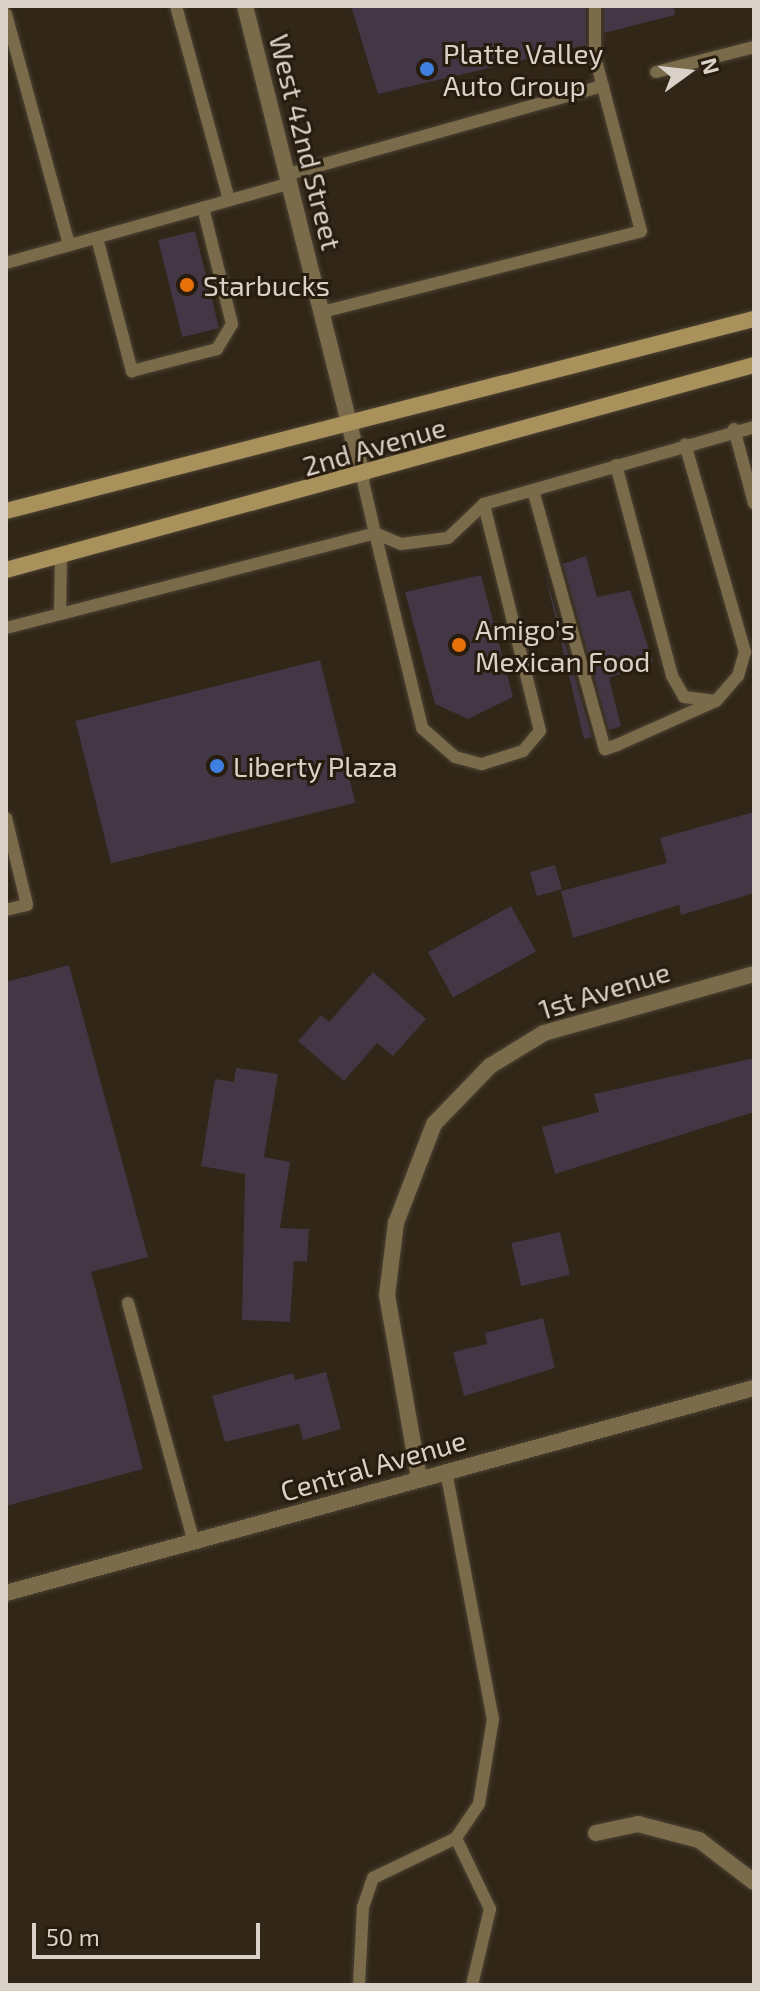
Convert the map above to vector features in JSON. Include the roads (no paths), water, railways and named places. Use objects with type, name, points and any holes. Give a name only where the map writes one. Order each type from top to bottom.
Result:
[{"type":"main road","name":"2nd Avenue","points":[[6,511],[754,319]]},
{"type":"main road","name":"2nd Avenue","points":[[6,570],[362,477],[754,365]]},
{"type":"street","name":"West 42nd Street","points":[[245,6],[362,477]]},
{"type":"street","name":"1st Avenue","points":[[419,1478],[392,1348],[388,1272],[404,1197],[434,1124],[490,1066],[544,1033],[754,974]]},
{"type":"street","name":"Central Avenue","points":[[6,1593],[754,1388]]},
{"type":"street","points":[[596,1833],[638,1824],[699,1840],[754,1882]]},
{"type":"lane","points":[[176,6],[229,200]]},
{"type":"lane","points":[[322,312],[641,231],[603,86],[595,6]]},
{"type":"lane","points":[[6,14],[69,245]]},
{"type":"lane","points":[[656,72],[754,47]]},
{"type":"lane","points":[[6,263],[203,208],[290,178],[603,86]]},
{"type":"lane","points":[[97,238],[132,371],[217,349],[232,324],[203,208]]},
{"type":"lane","points":[[6,628],[375,533],[401,544],[448,538],[484,504],[734,429],[754,427]]},
{"type":"lane","points":[[734,429],[754,503]]},
{"type":"lane","points":[[533,490],[605,749],[716,701],[738,676],[745,652],[685,444]]},
{"type":"lane","points":[[616,465],[672,676],[684,697],[716,701]]},
{"type":"lane","points":[[362,477],[422,728],[455,757],[482,764],[523,751],[540,731],[484,504]]},
{"type":"lane","points":[[60,614],[61,557]]},
{"type":"lane","points":[[6,818],[27,905],[6,910]]},
{"type":"lane","points":[[128,1303],[194,1543]]},
{"type":"lane","points":[[359,1985],[363,1907],[373,1878],[456,1838],[479,1804],[493,1719],[446,1471]]},
{"type":"lane","points":[[456,1838],[490,1909],[472,1985]]},
{"type":"place","name":"Platte Valley Auto Group","points":[[427,69]]},
{"type":"place","name":"Starbucks","points":[[187,285]]},
{"type":"place","name":"Amigo's Mexican Food","points":[[459,645]]},
{"type":"place","name":"Liberty Plaza","points":[[217,766]]}]
